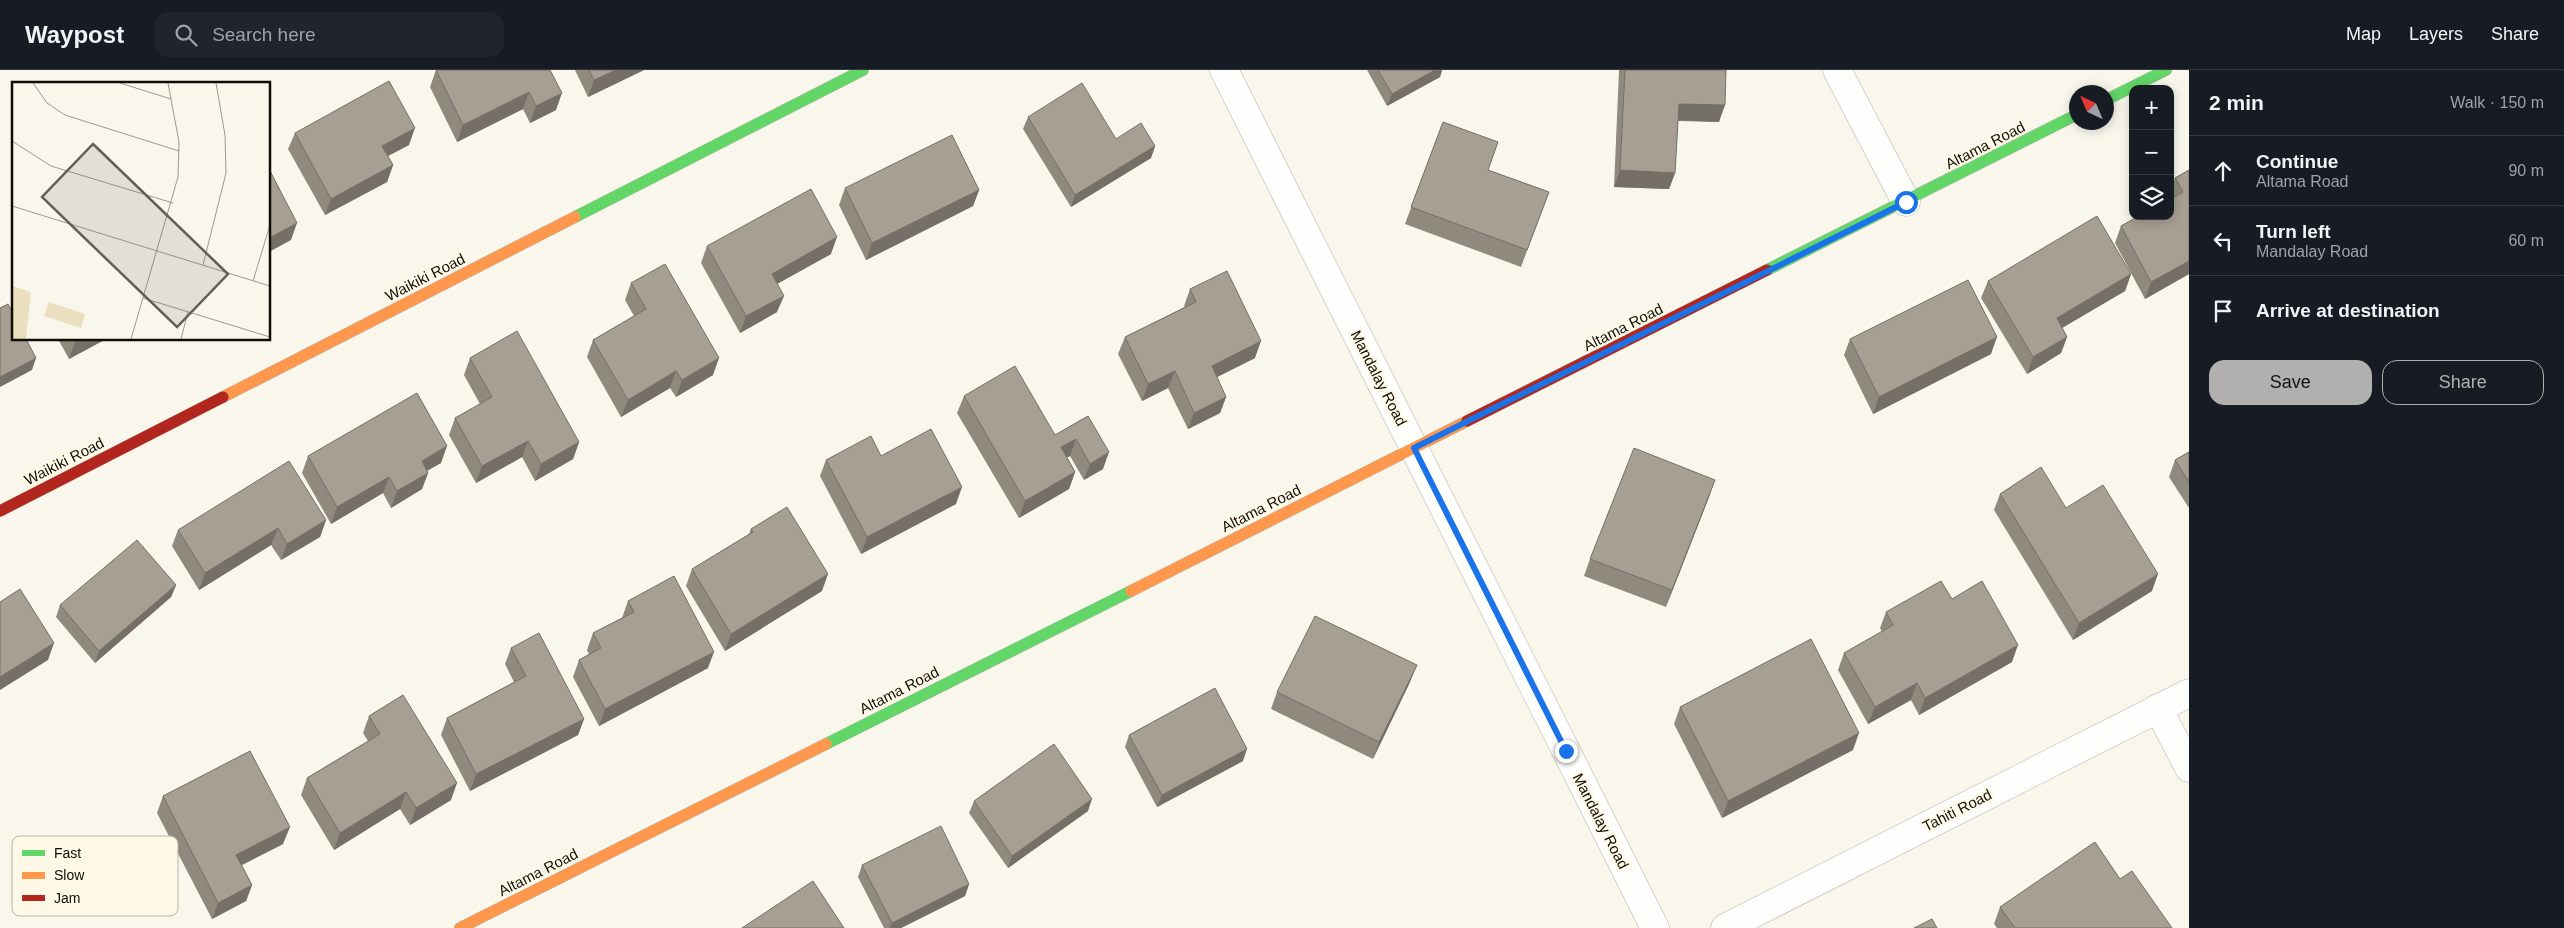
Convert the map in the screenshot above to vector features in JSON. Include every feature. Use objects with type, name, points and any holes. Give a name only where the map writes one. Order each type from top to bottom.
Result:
[{"type":"street","name":"Waikiki Road","points":[[0,511],[863,70]]},
{"type":"street","name":"Mandalay Road","points":[[1224,70],[1655,928]]},
{"type":"street","points":[[1836,70],[1906,202]]},
{"type":"street","points":[[2114,96],[2166,70]]},
{"type":"street","name":"Altama Road","points":[[460,928],[2069,119]]},
{"type":"street","name":"Tahiti Road","points":[[1725,928],[2189,693]]},
{"type":"street","points":[[2158,708],[2189,768]]},
{"type":"building","points":[[436,70],[550,70],[562,93],[536,106],[529,92],[463,125]]},
{"type":"building","points":[[589,70],[616,70],[594,80]]},
{"type":"building","points":[[1378,70],[1435,70],[1392,94]]},
{"type":"building","points":[[1625,70],[1726,70],[1725,105],[1679,104],[1675,173],[1620,170]]},
{"type":"building","points":[[389,81],[415,128],[382,146],[393,165],[331,199],[295,133]]},
{"type":"building","points":[[1082,83],[1116,139],[1141,123],[1155,146],[1075,195],[1028,117]]},
{"type":"building","points":[[1443,122],[1498,142],[1488,170],[1549,192],[1527,250],[1411,207]]},
{"type":"building","points":[[952,135],[979,190],[872,243],[845,188]]},
{"type":"building","points":[[2189,170],[2189,261],[2151,282],[2121,226],[2132,220],[2174,220],[2174,197],[2183,192],[2175,178]]},
{"type":"building","points":[[270,171],[297,223],[270,237]]},
{"type":"building","points":[[811,189],[837,237],[772,274],[784,296],[746,316],[707,246]]},
{"type":"building","points":[[2097,216],[2131,274],[2057,318],[2067,337],[2033,357],[1988,281]]},
{"type":"building","points":[[665,264],[719,358],[682,380],[676,371],[628,400],[593,340],[646,309],[631,283]]},
{"type":"building","points":[[1227,271],[1261,341],[1212,366],[1226,397],[1194,413],[1175,371],[1148,384],[1125,337],[1196,302],[1190,289]]},
{"type":"building","points":[[1968,280],[1997,337],[1879,397],[1850,339]]},
{"type":"building","points":[[8,304],[12,311],[12,340],[27,340],[36,358],[0,377],[0,308]]},
{"type":"building","points":[[517,331],[579,442],[541,464],[528,441],[482,466],[455,418],[492,397],[470,358]]},
{"type":"building","points":[[1015,366],[1055,435],[1088,416],[1109,452],[1090,464],[1076,439],[1061,447],[1075,472],[1025,501],[964,396]]},
{"type":"building","points":[[417,393],[447,446],[422,461],[428,473],[397,491],[389,477],[337,507],[308,456]]},
{"type":"building","points":[[931,429],[962,487],[867,537],[826,460],[871,436],[881,456]]},
{"type":"building","points":[[1634,448],[1715,480],[1672,590],[1590,559]]},
{"type":"building","points":[[2189,452],[2189,482],[2175,460]]},
{"type":"building","points":[[289,461],[326,520],[287,544],[278,528],[205,573],[178,530]]},
{"type":"building","points":[[2041,467],[2066,508],[2103,485],[2158,574],[2079,623],[2000,494]]},
{"type":"building","points":[[787,507],[828,574],[731,634],[692,569],[753,532],[751,529]]},
{"type":"building","points":[[137,540],[176,585],[99,651],[60,605]]},
{"type":"building","points":[[674,576],[714,652],[605,709],[579,660],[601,648],[593,633],[634,612],[628,601]]},
{"type":"building","points":[[1941,581],[1952,599],[1982,581],[2018,645],[1925,698],[1917,683],[1875,707],[1844,653],[1893,625],[1886,612]]},
{"type":"building","points":[[20,589],[54,643],[0,677],[0,602]]},
{"type":"building","points":[[1315,616],[1417,665],[1379,742],[1277,692]]},
{"type":"building","points":[[539,633],[584,719],[476,774],[447,718],[526,676],[511,648]]},
{"type":"building","points":[[1811,639],[1859,733],[1728,801],[1680,707]]},
{"type":"building","points":[[1215,688],[1247,749],[1162,795],[1129,735]]},
{"type":"building","points":[[403,695],[457,783],[416,808],[406,792],[340,833],[307,778],[380,734],[369,716]]},
{"type":"building","points":[[1054,744],[1092,799],[1012,856],[974,801]]},
{"type":"building","points":[[250,751],[290,827],[236,855],[252,885],[218,903],[163,796]]},
{"type":"building","points":[[941,826],[969,884],[892,923],[862,865]]},
{"type":"building","points":[[2095,842],[2120,879],[2132,871],[2172,928],[2015,928],[2000,907]]},
{"type":"building","points":[[813,881],[844,928],[742,928]]},
{"type":"building","points":[[1932,919],[1937,928],[1914,928]]},
{"type":"traffic: fast","points":[[575,217],[863,70]]},
{"type":"traffic: fast","points":[[2114,96],[2166,70]]},
{"type":"traffic: fast","points":[[1767,270],[2069,119]]},
{"type":"traffic: fast","points":[[826,744],[1131,591]]},
{"type":"traffic: slow","points":[[223,397],[575,217]]},
{"type":"traffic: slow","points":[[1131,591],[1467,421]]},
{"type":"traffic: slow","points":[[460,928],[826,744]]},
{"type":"traffic: jam","points":[[1467,421],[1767,270]]},
{"type":"traffic: jam","points":[[0,511],[223,397]]},
{"type":"route","points":[[1566,751],[1414,448],[1906,202]]}]
